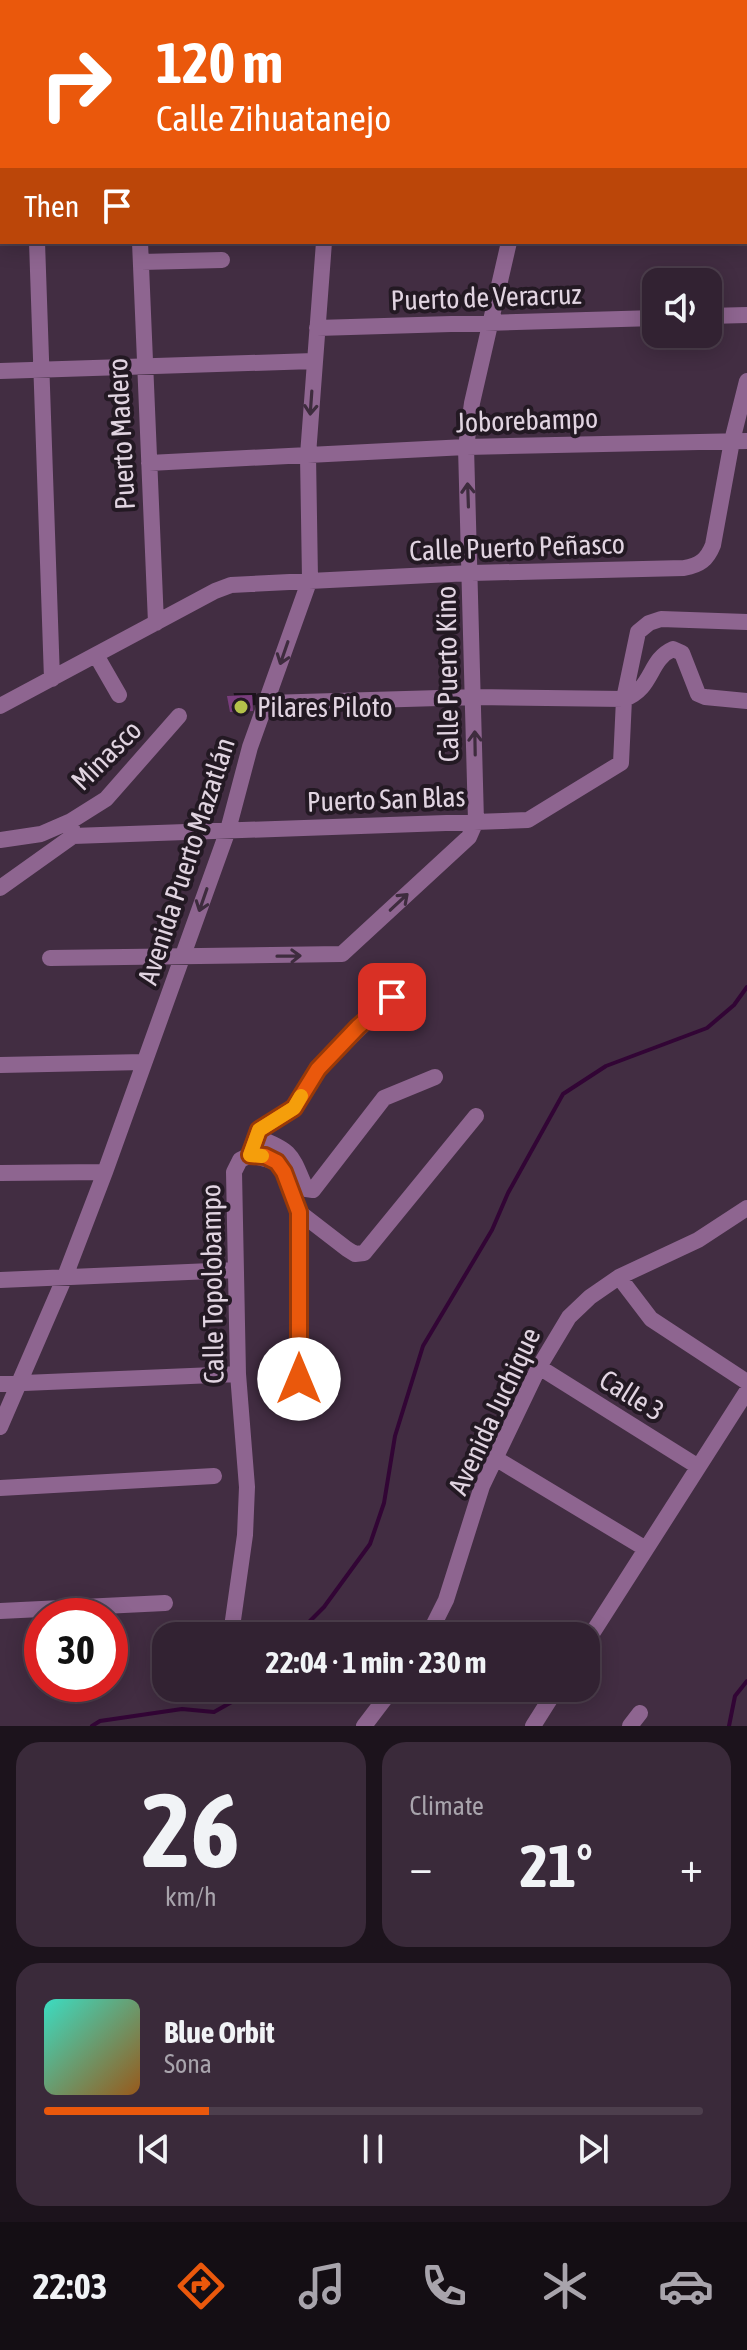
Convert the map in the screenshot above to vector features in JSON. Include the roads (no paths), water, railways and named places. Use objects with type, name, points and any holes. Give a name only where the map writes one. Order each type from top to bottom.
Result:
[{"type":"street","points":[[37,244],[52,679]]},
{"type":"street","name":"Puerto Madero","points":[[140,244],[156,623]]},
{"type":"street","name":"Avenida Puerto Mazatlán","points":[[0,1427],[64,1279],[105,1172],[228,830],[250,747],[310,579],[308,455],[324,244]]},
{"type":"street","name":"Calle Puerto Kino","points":[[476,821],[466,447],[472,403],[509,244]]},
{"type":"street","points":[[141,262],[222,260]]},
{"type":"street","points":[[722,316],[747,315]]},
{"type":"street","name":"Puerto de Veracruz","points":[[317,328],[642,318]]},
{"type":"street","points":[[0,371],[314,361]]},
{"type":"street","points":[[740,441],[747,381]]},
{"type":"street","name":"Joborebampo","points":[[149,463],[466,447],[740,441]]},
{"type":"street","name":"Calle Puerto Peñasco","points":[[0,706],[231,585],[310,579],[684,568],[697,565],[708,557],[713,545],[740,441]]},
{"type":"street","points":[[624,699],[638,632],[649,623],[661,619],[747,622]]},
{"type":"street","points":[[267,703],[474,697],[624,699],[643,688],[663,654],[673,649],[682,653],[698,694],[747,701]]},
{"type":"street","points":[[96,655],[119,695]]},
{"type":"street","name":"Puerto San Blas","points":[[72,828],[228,830],[528,820],[621,763],[624,699]]},
{"type":"street","name":"Minasco","points":[[0,888],[122,784],[179,716]]},
{"type":"street","points":[[50,958],[342,954],[469,837],[476,821]]},
{"type":"street","points":[[0,840],[72,828]]},
{"type":"street","points":[[250,1155],[259,1130],[294,1108],[318,1069],[392,997]]},
{"type":"street","points":[[0,1065],[144,1062]]},
{"type":"street","points":[[256,1137],[284,1147],[293,1157],[306,1189],[313,1190],[384,1098],[435,1077]]},
{"type":"street","points":[[299,1212],[347,1249],[355,1254],[364,1253],[476,1116]]},
{"type":"street","name":"Calle Topolobampo","points":[[233,1620],[245,1535],[247,1487],[238,1374],[234,1172],[240,1160],[250,1155],[265,1156],[277,1162],[299,1212],[299,1379]]},
{"type":"street","points":[[0,1173],[105,1172]]},
{"type":"street","name":"Avenida Juchique","points":[[435,1622],[446,1600],[482,1486],[539,1367],[569,1317],[590,1297],[619,1277],[698,1240],[747,1208]]},
{"type":"street","points":[[0,1280],[235,1270]]},
{"type":"street","points":[[619,1277],[651,1319],[747,1382]]},
{"type":"street","name":"Calle 3","points":[[539,1367],[697,1466]]},
{"type":"street","points":[[0,1384],[238,1374]]},
{"type":"street","points":[[599,1622],[747,1391]]},
{"type":"street","points":[[495,1458],[646,1549]]},
{"type":"street","points":[[0,1488],[214,1476]]},
{"type":"street","points":[[0,1611],[165,1603]]},
{"type":"street","points":[[364,1726],[382,1702]]},
{"type":"street","points":[[533,1726],[548,1702]]},
{"type":"waterway","points":[[309,1622],[324,1607],[370,1544],[384,1503],[395,1436],[423,1346],[492,1230],[508,1193],[563,1094],[606,1066],[707,1028],[734,1005],[747,987]]},
{"type":"waterway","points":[[729,1726],[735,1696],[747,1681]]},
{"type":"waterway","points":[[92,1726],[100,1721],[182,1709],[214,1712],[232,1702]]},
{"type":"place","name":"Pilares Piloto","points":[[241,707]]}]
